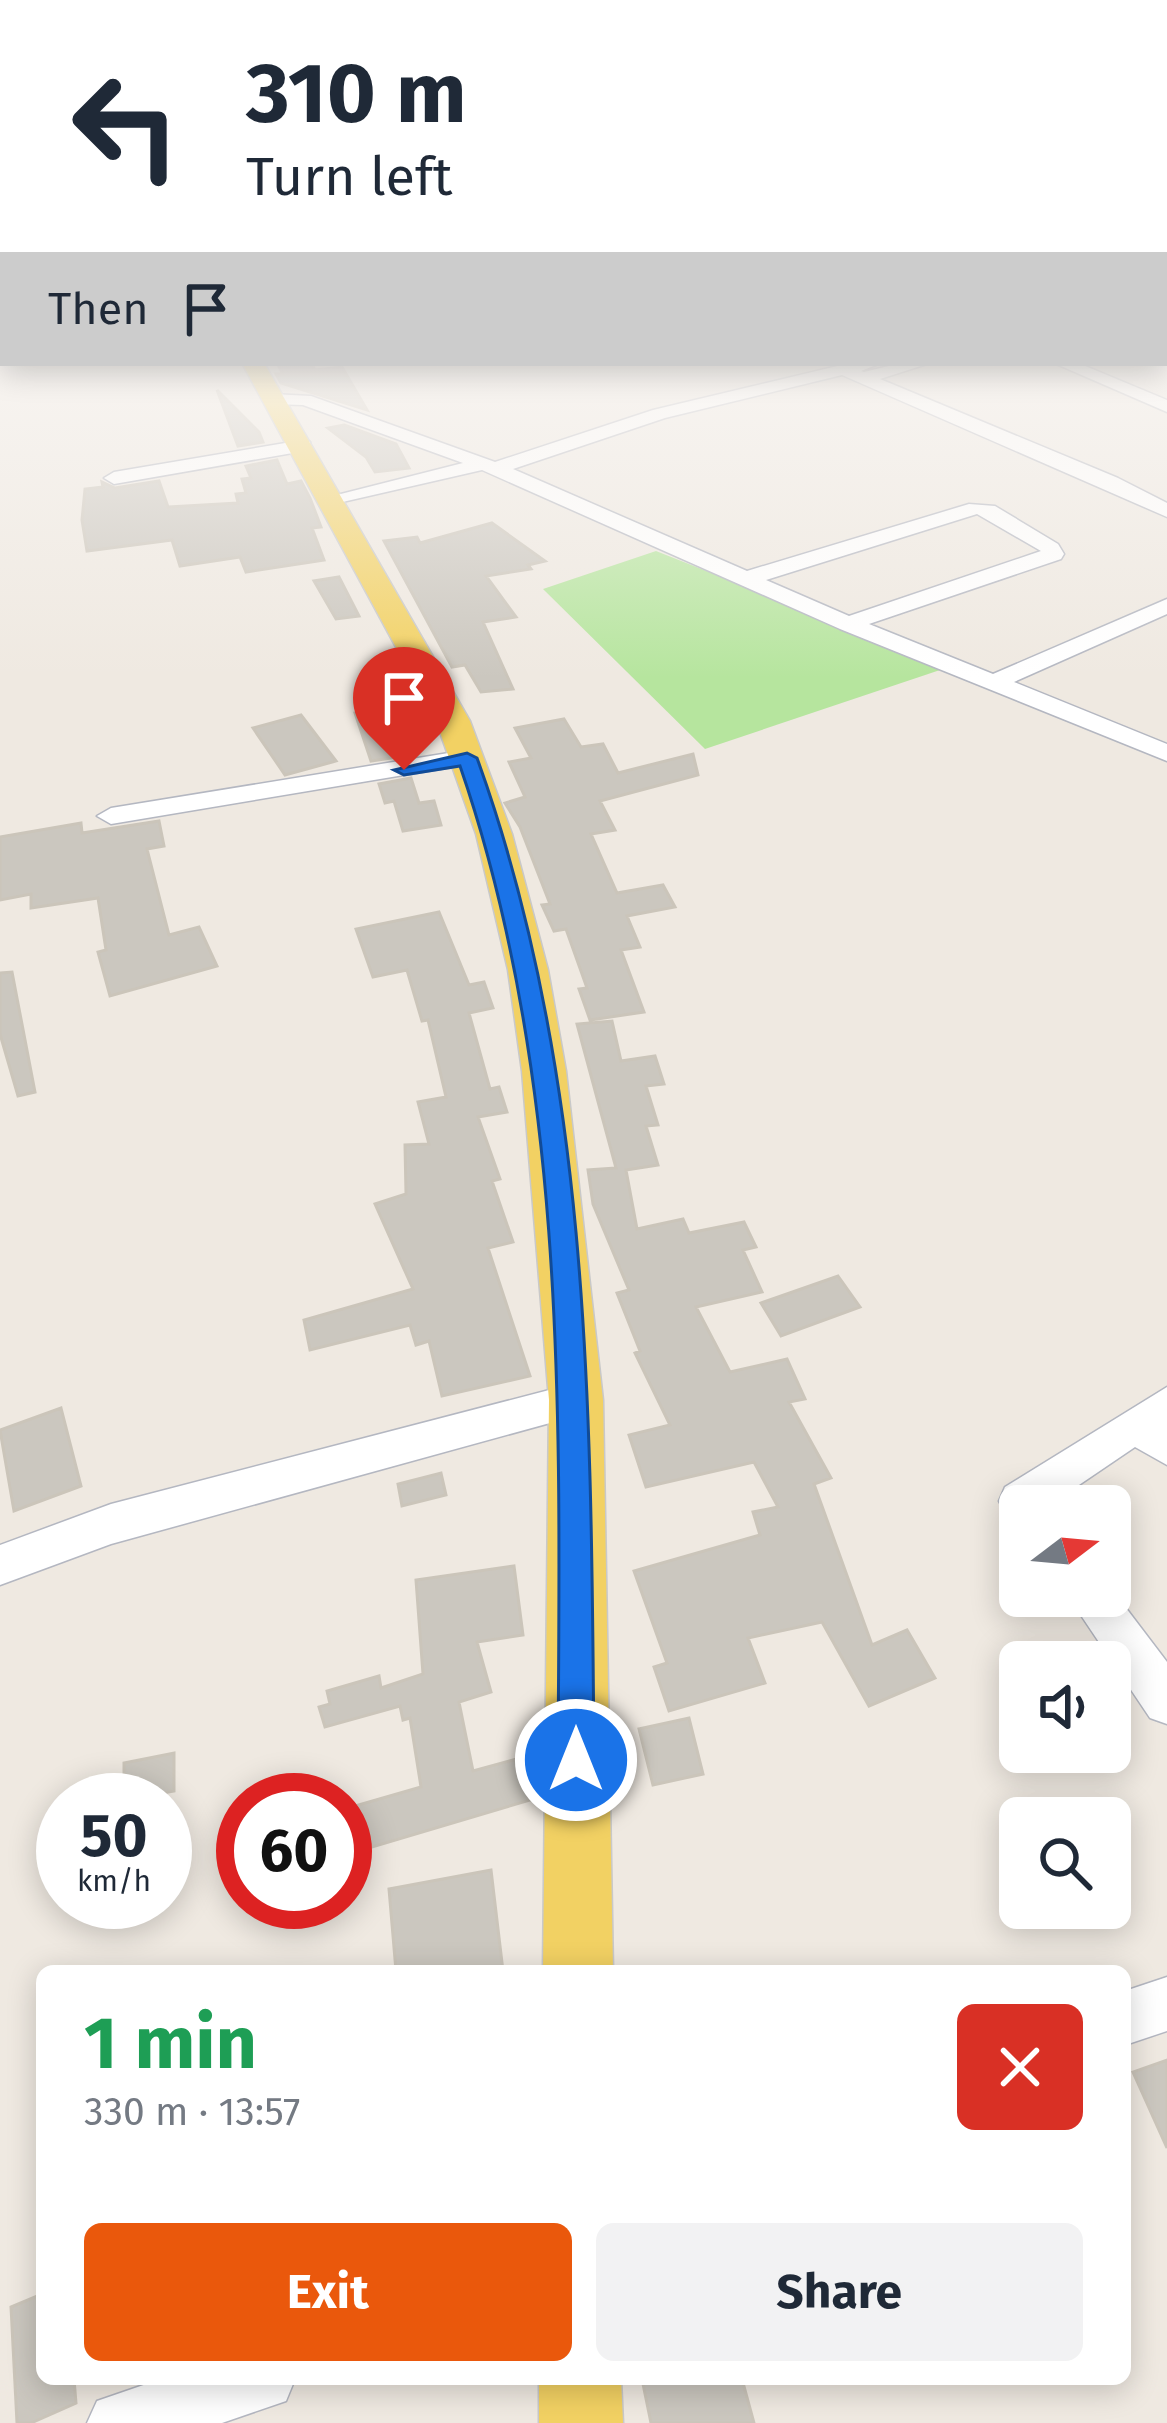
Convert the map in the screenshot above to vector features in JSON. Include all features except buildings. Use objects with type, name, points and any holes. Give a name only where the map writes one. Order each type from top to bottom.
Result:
[{"type":"main road","points":[[306,452],[425,664],[467,758],[494,834],[528,970],[544,1071],[576,1400],[578,1965]]},
{"type":"main road","points":[[580,2385],[581,2423]]},
{"type":"street","points":[[114,478],[267,452]]},
{"type":"street","points":[[450,452],[848,624],[1167,753]]},
{"type":"street","points":[[332,502],[535,452]]},
{"type":"street","points":[[1044,452],[1167,511]]},
{"type":"street","points":[[745,579],[976,508],[988,510],[1052,548],[1054,554],[848,624]]},
{"type":"street","points":[[994,682],[1167,606]]},
{"type":"street","points":[[1126,736],[1167,716]]},
{"type":"street","points":[[111,816],[467,758]]},
{"type":"street","points":[[0,1565],[111,1524],[576,1400]]},
{"type":"street","points":[[1049,1485],[1156,1425]]},
{"type":"street","points":[[1105,1617],[1167,1701]]},
{"type":"street","points":[[1131,2016],[1167,2003]]},
{"type":"street","points":[[119,2423],[243,2385]]},
{"type":"green space","points":[[656,551],[949,667],[705,749],[543,589]]},
{"type":"route","points":[[404,770],[467,758],[494,834],[528,970],[544,1071],[576,1400],[576,1760]]}]
